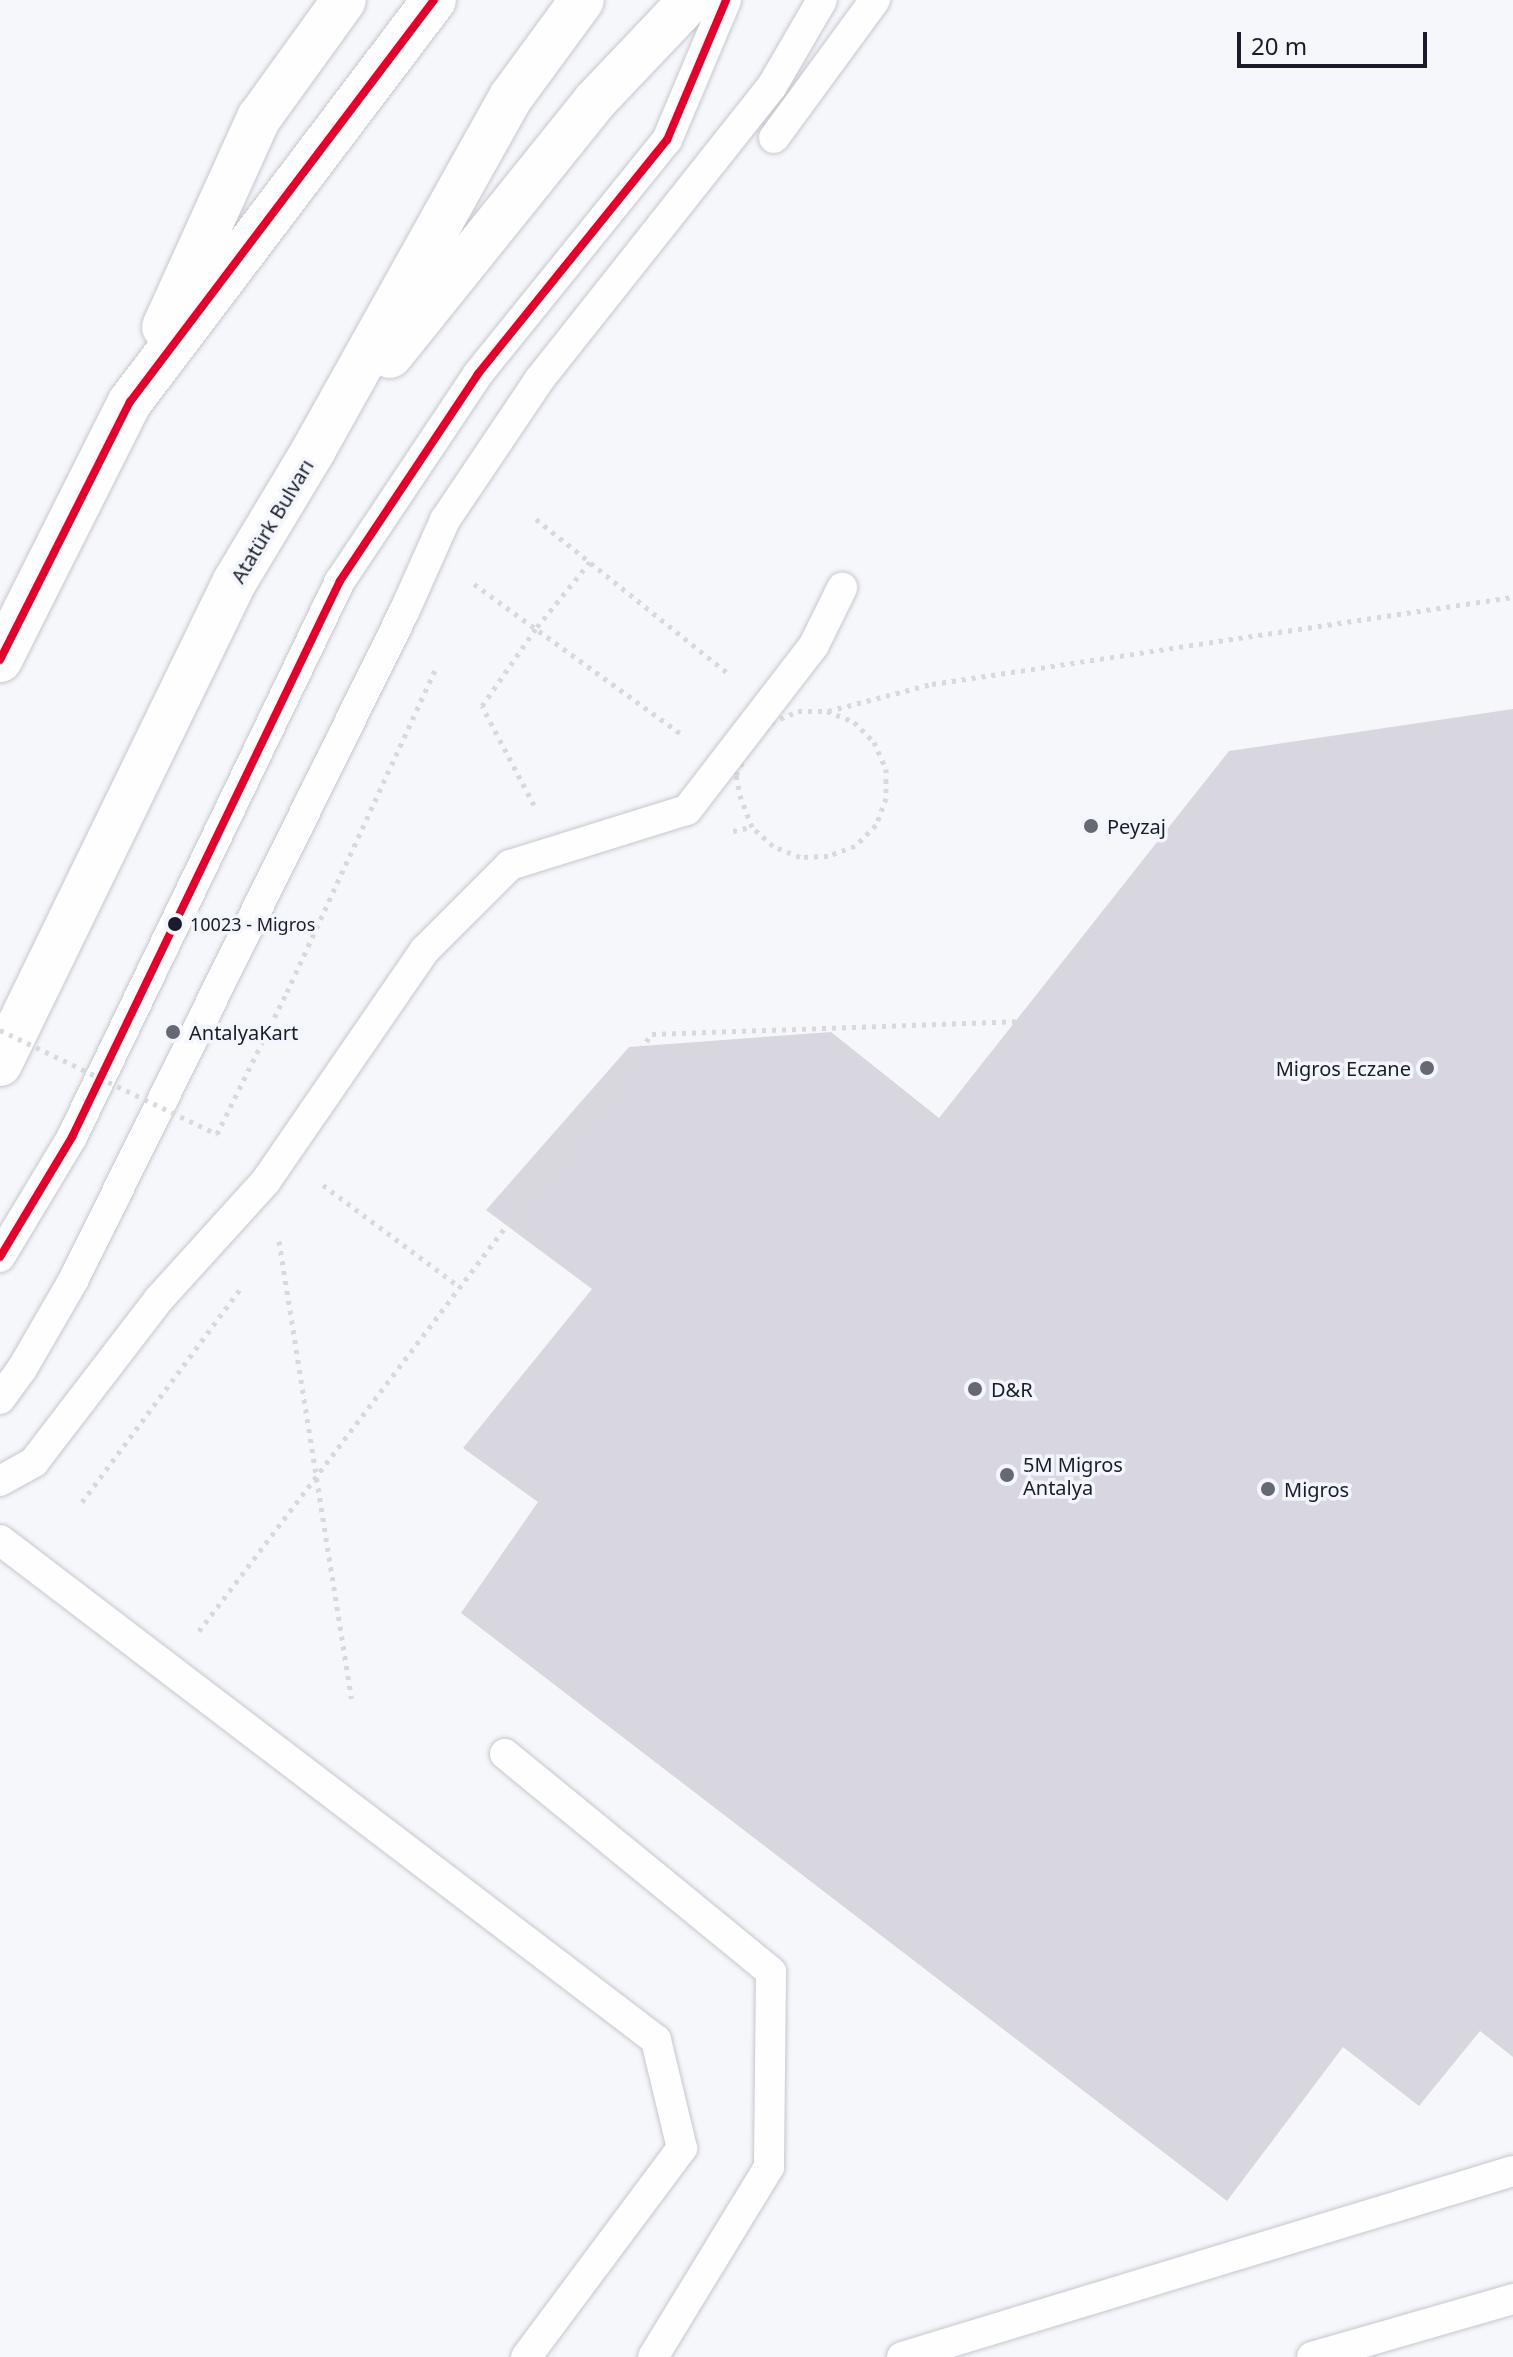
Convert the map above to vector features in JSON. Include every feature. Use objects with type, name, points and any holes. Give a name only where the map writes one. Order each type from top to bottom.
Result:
[{"type":"main road","points":[[0,660],[130,402],[259,118],[344,0]]},
{"type":"main road","points":[[130,402],[434,0]]},
{"type":"main road","name":"Atatürk Bulvarı","points":[[0,1064],[235,581],[313,451],[511,97],[582,0]]},
{"type":"main road","points":[[313,451],[595,101],[691,0]]},
{"type":"lane","points":[[0,1257],[72,1137],[340,581],[478,374],[667,140],[726,0]]},
{"type":"lane","points":[[0,1399],[22,1369],[74,1279],[404,612],[445,520],[539,380],[772,86],[822,0]]},
{"type":"lane","points":[[774,138],[875,0]]},
{"type":"lane","points":[[0,1481],[34,1462],[159,1299],[266,1181],[425,950],[510,865],[687,810],[729,770],[778,711],[842,588]]},
{"type":"lane","points":[[0,1540],[656,2040],[682,2148],[526,2357]]},
{"type":"lane","points":[[505,1754],[771,1972],[769,2167],[653,2357]]},
{"type":"lane","points":[[902,2357],[1513,2171]]},
{"type":"lane","points":[[1312,2357],[1513,2299]]},
{"type":"path","points":[[536,519],[778,711],[827,711],[932,684],[1513,597]]},
{"type":"path","points":[[538,813],[482,706],[537,627],[590,562]]},
{"type":"path","points":[[468,596],[475,582],[729,770],[752,827],[773,846],[800,857],[828,856],[855,846],[876,825],[886,798],[886,769],[874,742],[854,722],[827,711]]},
{"type":"path","points":[[0,1030],[217,1134],[287,992],[436,667]]},
{"type":"path","points":[[729,770],[778,711]]},
{"type":"path","points":[[171,1671],[652,1034],[1016,1021]]},
{"type":"path","points":[[321,1184],[460,1287]]},
{"type":"path","points":[[269,1249],[279,1236],[351,1698]]},
{"type":"path","points":[[82,1502],[251,1274]]},
{"type":"building","name":"5M Migros Antalya","points":[[1513,709],[1513,2057],[1480,2031],[1419,2106],[1343,2047],[1227,2201],[461,1613],[538,1502],[463,1448],[592,1289],[486,1210],[629,1047],[831,1032],[939,1118],[1229,751]]},
{"type":"transit line","points":[[0,660],[130,402],[434,0]]},
{"type":"transit line","points":[[0,1257],[72,1137],[340,581],[478,374],[667,140],[726,0]]},
{"type":"place","name":"Peyzaj","points":[[1091,826]]},
{"type":"place","name":"10023 - Migros","points":[[175,924]]},
{"type":"place","name":"AntalyaKart","points":[[173,1032]]},
{"type":"place","name":"Migros Eczane","points":[[1427,1068]]},
{"type":"place","name":"D&R","points":[[975,1389]]},
{"type":"place","name":"5M Migros Antalya","points":[[1007,1475]]},
{"type":"place","name":"Migros","points":[[1268,1489]]}]
